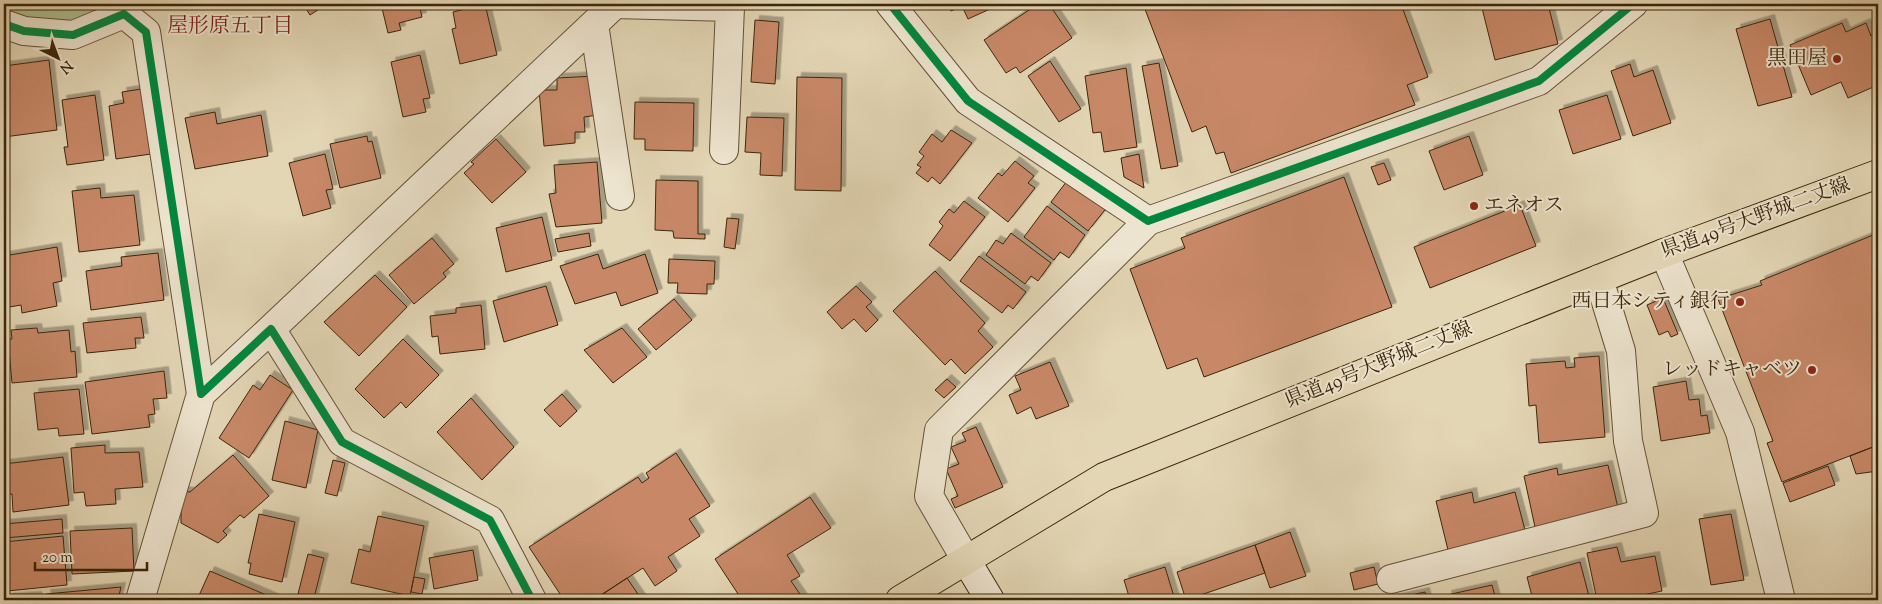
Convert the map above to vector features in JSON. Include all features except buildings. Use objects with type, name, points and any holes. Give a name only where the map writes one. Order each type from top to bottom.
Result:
[{"type":"main road","name":"県道49号大野城二丈線","points":[[900,600],[1104,477],[1664,252],[1878,174]]},
{"type":"street","points":[[201,394],[615,4],[730,7],[724,150]]},
{"type":"street","points":[[890,4],[968,101],[1148,221]]},
{"type":"street","points":[[990,600],[929,496],[939,430],[1148,221],[1539,81],[1633,4]]},
{"type":"street","points":[[4,24],[24,30],[73,35],[124,9],[146,32],[201,394],[140,600]]},
{"type":"street","points":[[594,24],[620,196]]},
{"type":"street","points":[[1664,252],[1740,432],[1781,600]]},
{"type":"street","points":[[1391,579],[1644,513],[1628,441],[1621,351],[1599,279]]},
{"type":"street","points":[[271,329],[342,442],[490,520],[532,600]]},
{"type":"path","points":[[730,7],[831,6],[837,4]]},
{"type":"green space","points":[[4,4],[120,4],[73,35],[4,24]]},
{"type":"cycle path","points":[[890,4],[968,101],[1148,221],[1539,81],[1633,4]]},
{"type":"cycle path","points":[[4,24],[24,31],[73,35],[124,14],[146,32],[201,394],[271,329],[342,442],[490,520],[532,600]]},
{"type":"place","name":"黒田屋","points":[[1837,59]]},
{"type":"place","name":"エネオス","points":[[1474,206]]},
{"type":"place","name":"西日本シティ銀行","points":[[1740,302]]},
{"type":"place","name":"レッドキャベツ","points":[[1812,370]]},
{"type":"district","name":"屋形原五丁目","points":[[230,27]]}]
